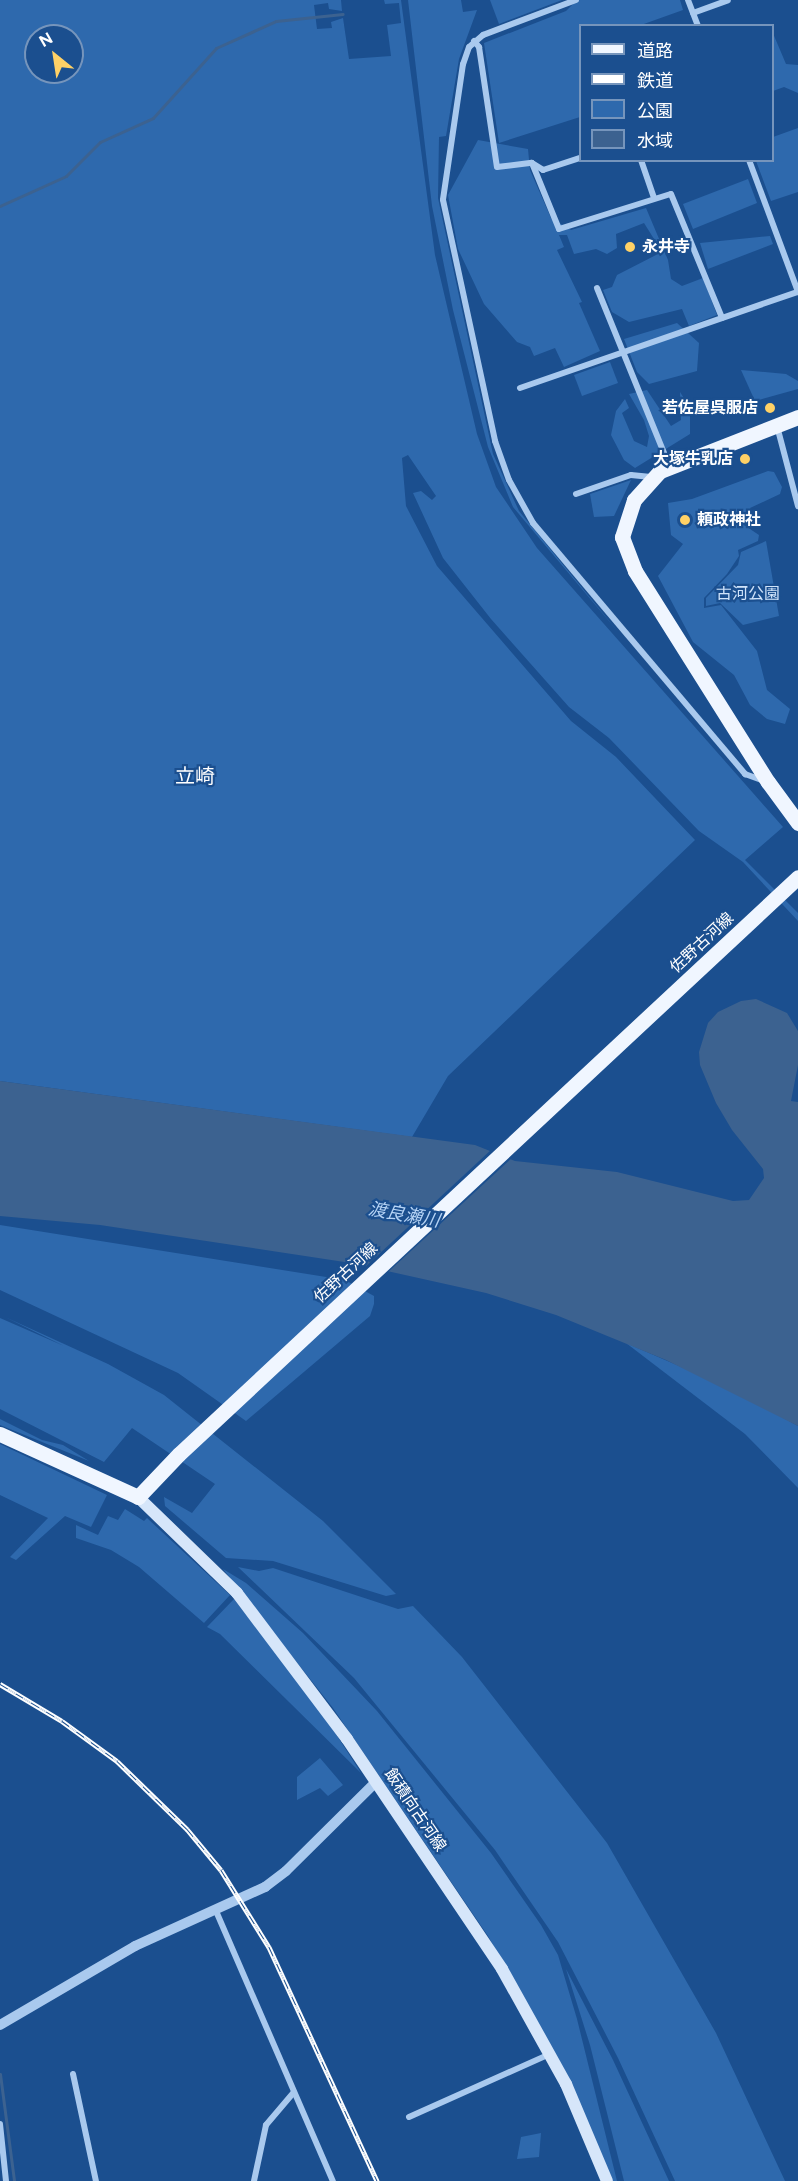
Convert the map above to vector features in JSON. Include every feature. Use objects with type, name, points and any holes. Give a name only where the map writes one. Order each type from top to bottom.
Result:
[{"type":"main road","points":[[798,417],[669,465],[652,477],[634,500],[622,537],[629,561],[768,782],[798,823]]},
{"type":"main road","name":"佐野古河線","points":[[138,1497],[149,1484],[798,877]]},
{"type":"main road","points":[[0,1434],[125,1488],[138,1497]]},
{"type":"main road","name":"飯積向古河線","points":[[138,1497],[237,1593],[310,1686],[376,1782],[478,1931],[551,2054],[585,2123],[607,2181]]},
{"type":"street","points":[[576,0],[474,41],[463,64],[443,200],[500,461],[533,523],[745,774],[768,782]]},
{"type":"street","points":[[688,0],[697,24]]},
{"type":"street","points":[[693,13],[728,0]]},
{"type":"street","points":[[474,41],[479,47],[497,167],[532,163],[543,170],[579,158]]},
{"type":"street","points":[[642,162],[654,198]]},
{"type":"street","points":[[520,388],[798,292],[750,162]]},
{"type":"street","points":[[532,163],[559,229],[671,194],[722,318]]},
{"type":"street","points":[[597,288],[669,465]]},
{"type":"street","points":[[777,425],[798,506]]},
{"type":"street","points":[[576,494],[631,476],[652,477]]},
{"type":"street","points":[[0,2025],[135,1946],[216,1911],[274,1881],[376,1782]]},
{"type":"street","points":[[216,1911],[333,2181]]},
{"type":"street","points":[[409,2117],[551,2054]]},
{"type":"street","points":[[73,2074],[96,2181]]},
{"type":"street","points":[[255,2181],[266,2125],[294,2092]]},
{"type":"street","points":[[0,2124],[6,2181]]},
{"type":"green space","points":[[0,0],[341,0],[342,11],[329,9],[328,3],[314,5],[317,29],[332,28],[331,22],[343,18],[349,59],[391,56],[387,25],[401,23],[399,3],[385,4],[384,0],[401,0],[435,255],[477,434],[496,487],[537,548],[783,827],[745,860],[798,913],[798,921],[743,862],[699,831],[609,738],[569,707],[491,619],[443,558],[413,493],[421,491],[432,500],[436,496],[408,455],[402,458],[406,506],[437,566],[571,721],[616,757],[695,840],[448,1076],[412,1137],[0,1081]]},
{"type":"green space","points":[[408,0],[461,0],[463,12],[477,10],[459,59],[446,136],[439,137],[438,198],[493,454],[519,511],[619,633],[513,507],[488,447],[453,310],[432,206]]},
{"type":"green space","points":[[490,0],[562,0],[499,24]]},
{"type":"green space","points":[[577,0],[680,0],[683,10],[644,24],[579,24],[579,117],[499,143],[484,43],[566,11]]},
{"type":"green space","points":[[774,36],[786,64],[798,65],[798,93],[784,87],[774,91]]},
{"type":"green space","points":[[798,128],[798,192],[771,201],[756,162],[774,162],[774,137]]},
{"type":"green space","points":[[478,140],[528,149],[530,170],[551,218],[571,230],[646,208],[668,260],[671,279],[682,286],[703,278],[717,315],[689,326],[682,309],[629,322],[612,312],[603,290],[612,287],[617,275],[656,255],[654,239],[644,223],[616,234],[617,248],[607,254],[596,249],[574,254],[567,235],[559,235],[564,247],[557,250],[582,302],[579,303],[600,351],[564,367],[555,348],[534,356],[530,347],[517,342],[484,304],[458,249],[448,195]]},
{"type":"green space","points":[[748,179],[757,203],[693,229],[683,204]]},
{"type":"green space","points":[[770,236],[773,244],[708,269],[700,243]]},
{"type":"green space","points":[[677,323],[699,343],[697,371],[649,384],[637,372],[624,339]]},
{"type":"green space","points":[[610,362],[618,383],[582,396],[574,375]]},
{"type":"green space","points":[[741,370],[786,374],[798,381],[798,389],[755,401]]},
{"type":"green space","points":[[647,390],[671,426],[681,420],[680,392],[690,408],[690,434],[635,468],[624,460],[611,435],[616,411],[625,399],[629,408],[622,413],[634,441],[647,447],[649,436],[644,420],[629,394]]},
{"type":"green space","points":[[768,471],[774,472],[782,487],[780,494],[750,508],[755,517],[744,525],[759,535],[758,541],[738,550],[739,556],[727,574],[704,598],[704,608],[721,605],[757,651],[767,690],[790,709],[785,724],[767,719],[750,705],[734,675],[693,642],[658,576],[683,544],[671,535],[668,503],[692,499]]},
{"type":"green space","points":[[631,480],[614,516],[594,517],[590,494]]},
{"type":"green space","name":"古河公園","points":[[766,541],[779,616],[743,625],[720,603],[706,606],[706,598],[738,565],[741,552]]},
{"type":"green space","points":[[0,1225],[345,1280],[374,1296],[374,1304],[370,1316],[246,1421],[178,1373],[0,1290]]},
{"type":"green space","points":[[5,1317],[108,1364],[164,1395],[323,1521],[396,1594],[386,1596],[273,1561],[226,1558],[165,1506],[164,1497],[192,1513],[215,1484],[132,1428],[104,1462],[0,1409],[0,1318],[64,1346]]},
{"type":"green space","points":[[626,1343],[725,1386],[798,1426],[798,1488],[745,1434]]},
{"type":"green space","points":[[0,1419],[42,1440],[63,1445],[89,1461],[0,1425]]},
{"type":"green space","points":[[0,1444],[107,1495],[91,1527],[65,1516],[16,1560],[10,1557],[48,1518],[0,1495]]},
{"type":"green space","points":[[125,1509],[144,1521],[147,1518],[230,1595],[204,1623],[139,1567],[111,1550],[76,1538],[76,1525],[98,1535],[108,1516],[118,1520]]},
{"type":"green space","points":[[238,1567],[259,1571],[273,1568],[398,1609],[413,1606],[462,1657],[607,1843],[716,2033],[785,2181],[675,2181],[618,2058],[558,1942],[495,1850],[354,1678]]},
{"type":"green space","points":[[223,1569],[246,1583],[303,1633],[377,1711],[491,1853],[541,1925],[558,1955],[577,2019],[617,2181],[613,2181],[567,2074],[488,1936],[333,1708]]},
{"type":"green space","points":[[234,1599],[323,1714],[361,1773],[220,1634],[207,1627]]},
{"type":"green space","points":[[320,1758],[343,1785],[328,1796],[320,1788],[297,1800],[297,1777]]},
{"type":"green space","points":[[566,1969],[613,2060],[669,2181],[624,2181],[590,2045]]},
{"type":"green space","points":[[541,2133],[539,2157],[517,2159],[521,2137]]},
{"type":"water","name":"渡良瀬川","points":[[756,999],[787,1013],[798,1031],[798,1065],[791,1101],[798,1102],[798,1426],[666,1360],[556,1315],[486,1293],[351,1263],[100,1225],[0,1216],[0,1081],[475,1145],[515,1161],[617,1172],[733,1201],[749,1200],[764,1178],[763,1169],[732,1130],[716,1103],[700,1065],[699,1052],[708,1023],[718,1012],[741,1001]]},
{"type":"pier","points":[[492,1149],[513,1157],[387,1273],[363,1269]]},
{"type":"waterway","points":[[0,206],[66,176],[100,142],[153,118],[216,48],[276,21],[343,14]]},
{"type":"waterway","points":[[0,2074],[14,2181]]},
{"type":"railway","points":[[0,1684],[62,1721],[117,1761],[187,1829],[221,1870],[269,1947],[377,2181]]},
{"type":"place","name":"永井寺","points":[[630,247]]},
{"type":"place","name":"若佐屋呉服店","points":[[770,408]]},
{"type":"place","name":"大塚牛乳店","points":[[745,459]]},
{"type":"place","name":"頼政神社","points":[[685,520]]},
{"type":"district","name":"立崎","points":[[195,776]]}]
